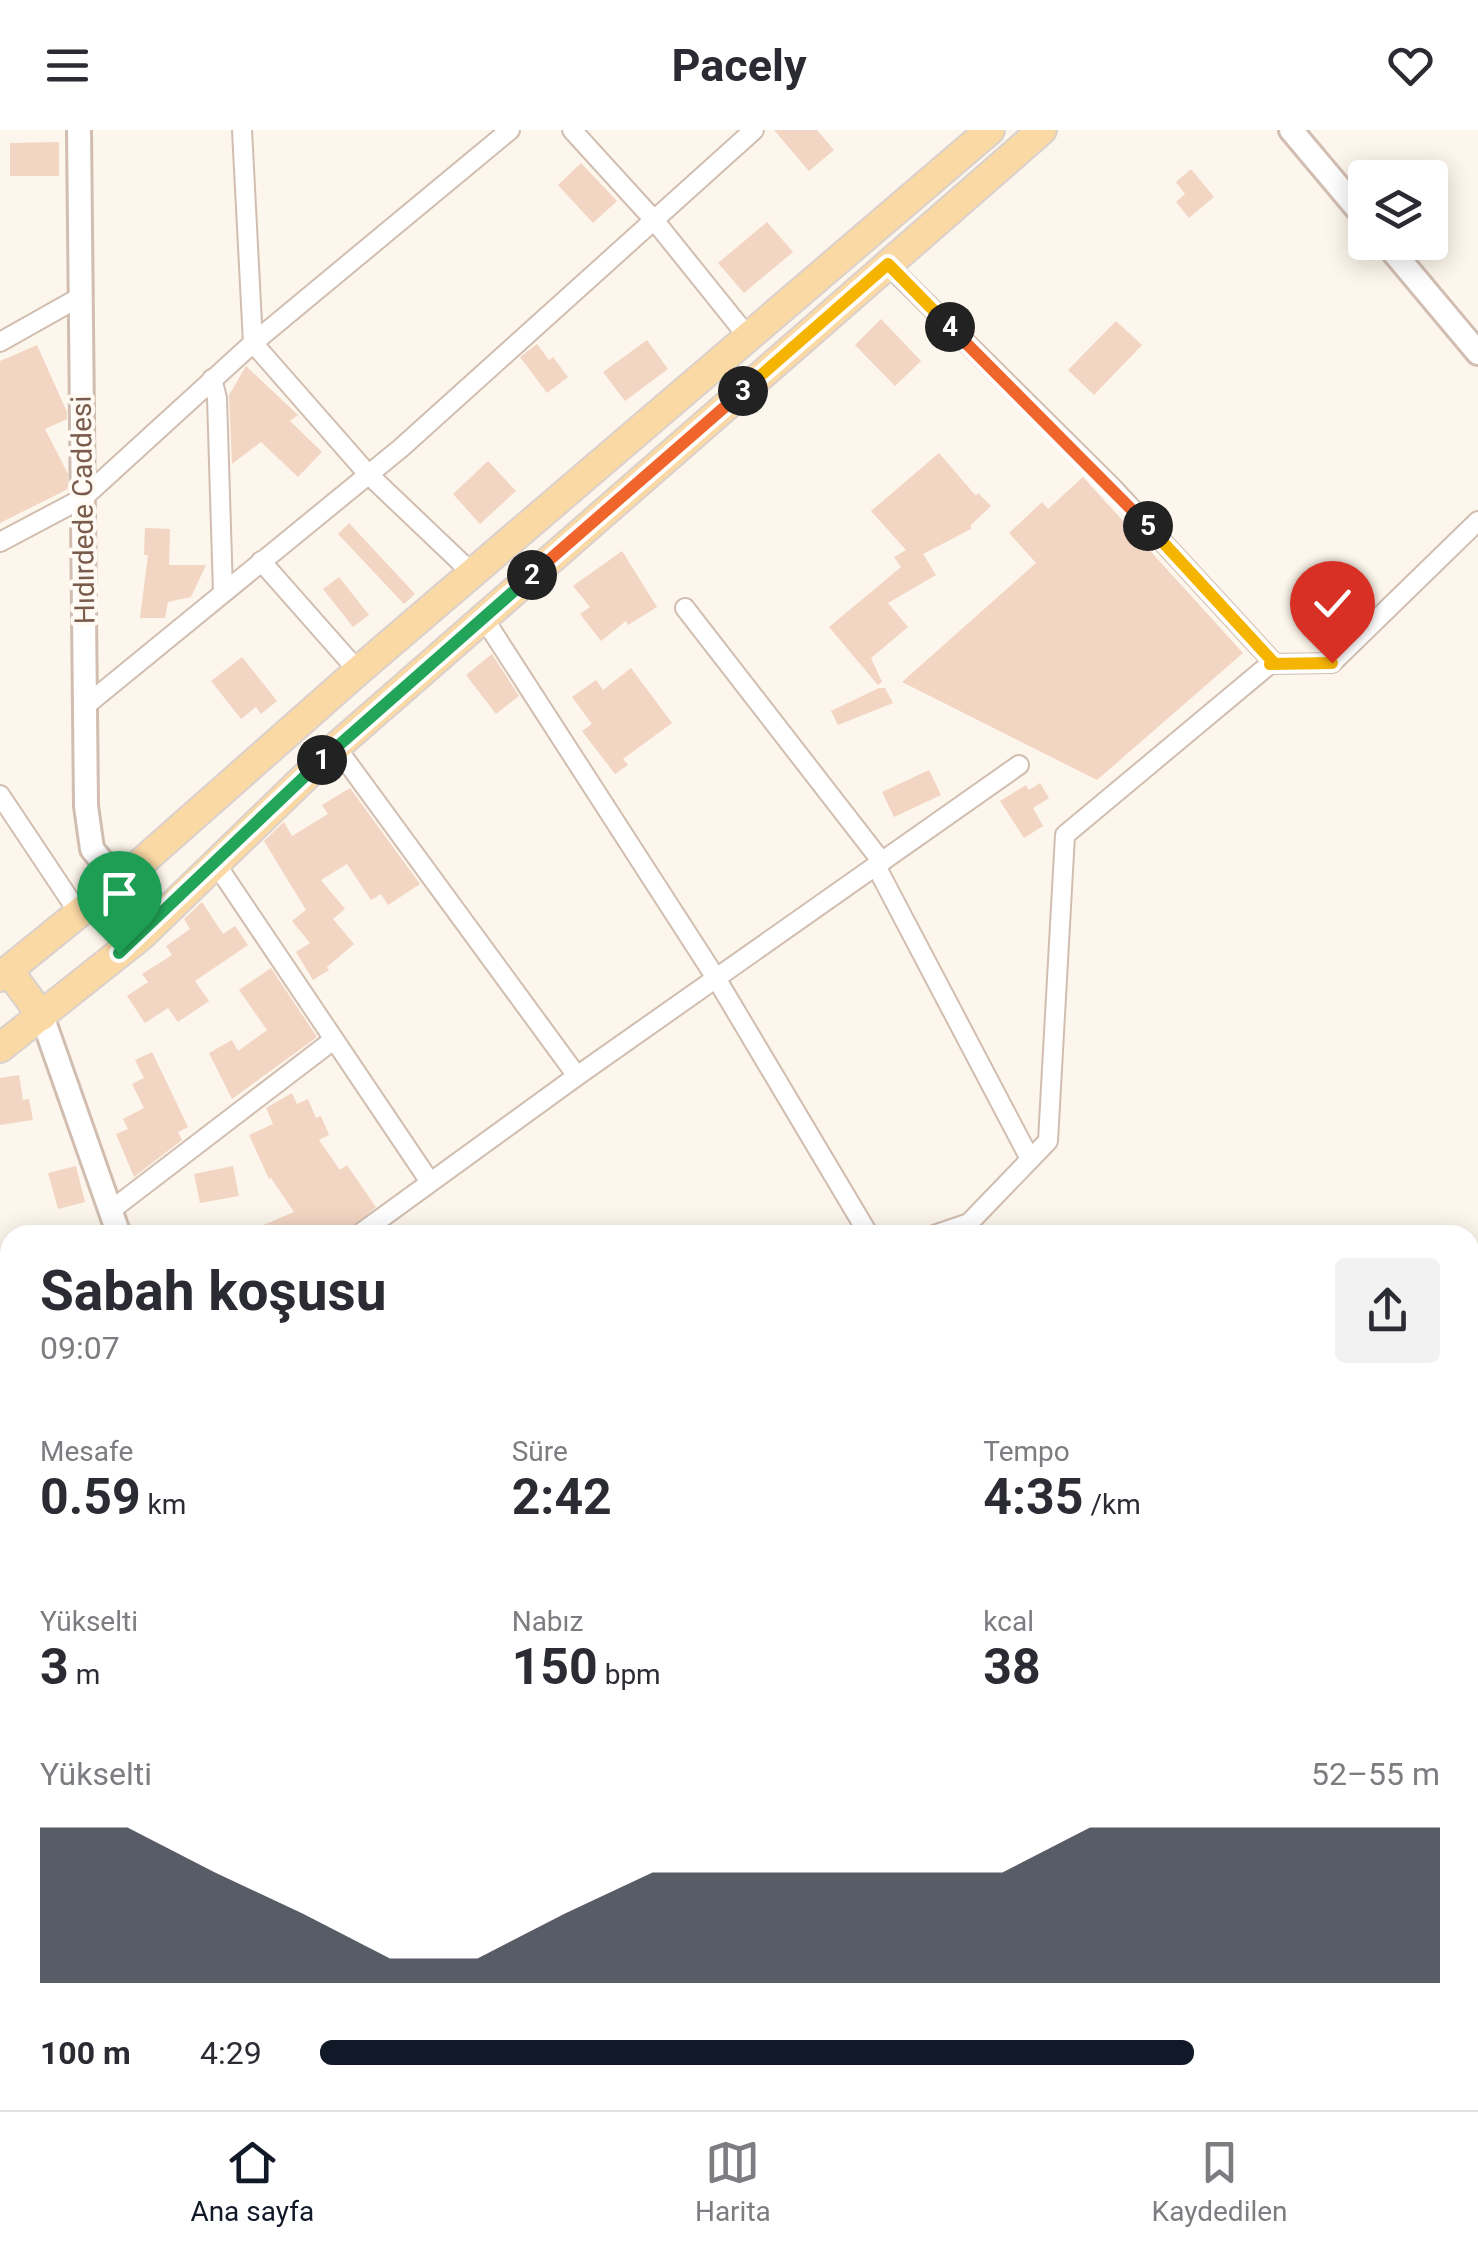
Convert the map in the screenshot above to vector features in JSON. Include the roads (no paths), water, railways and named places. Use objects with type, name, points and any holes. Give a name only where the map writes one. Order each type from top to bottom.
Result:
[{"type":"main road","points":[[42,1016],[4,974],[990,130]]},
{"type":"main road","points":[[0,1048],[130,945],[336,746],[1042,130]]},
{"type":"main road","points":[[86,906],[130,945]]},
{"type":"street","name":"Hıdırdede Caddesi","points":[[79,130],[86,806],[92,849],[118,880]]},
{"type":"street","points":[[242,130],[252,342],[367,473],[472,573]]},
{"type":"street","points":[[0,542],[83,498],[252,342],[510,130]]},
{"type":"street","points":[[572,130],[654,220],[748,337]]},
{"type":"street","points":[[84,707],[401,448],[754,130]]},
{"type":"street","points":[[1291,130],[1348,198]]},
{"type":"street","points":[[1400,260],[1478,353]]},
{"type":"street","points":[[888,264],[1113,488],[1274,663],[1065,835],[1048,1141],[964,1225]]},
{"type":"street","points":[[0,342],[80,297]]},
{"type":"street","points":[[212,379],[217,398],[224,592]]},
{"type":"street","points":[[1270,664],[1332,663],[1478,521]]},
{"type":"street","points":[[261,561],[358,671]]},
{"type":"street","points":[[684,608],[879,864],[1030,1159]]},
{"type":"street","points":[[483,617],[716,978],[863,1225]]},
{"type":"street","points":[[336,746],[577,1076]]},
{"type":"street","points":[[372,1225],[1019,765]]},
{"type":"street","points":[[0,795],[86,906]]},
{"type":"street","points":[[216,864],[430,1182]]},
{"type":"street","points":[[42,1016],[115,1225]]},
{"type":"street","points":[[110,1211],[332,1041]]}]
